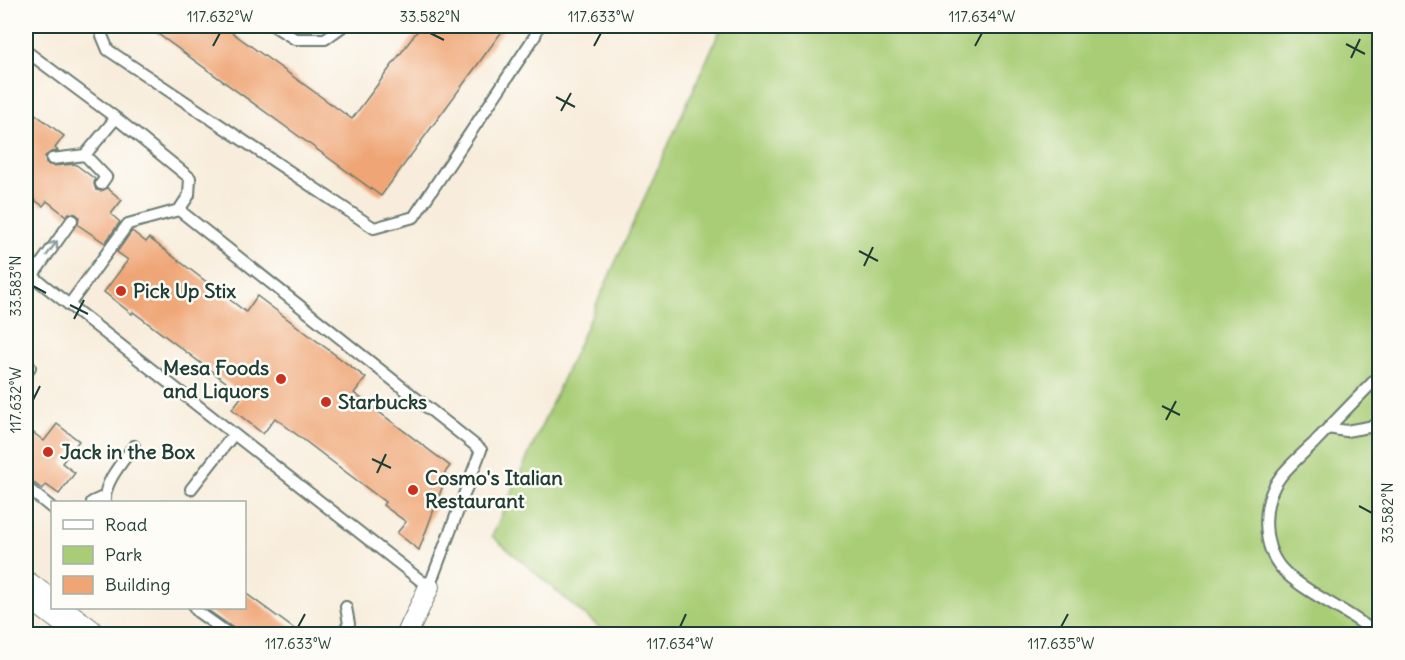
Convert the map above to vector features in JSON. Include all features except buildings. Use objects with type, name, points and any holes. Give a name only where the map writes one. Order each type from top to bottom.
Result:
[{"type":"main road","points":[[26,588],[51,607]]},
{"type":"main road","points":[[54,609],[87,634]]},
{"type":"street","points":[[407,634],[429,587]]},
{"type":"lane","points":[[99,26],[108,50],[374,228],[414,217],[536,36],[538,26]]},
{"type":"lane","points":[[274,26],[295,39],[325,39],[343,26]]},
{"type":"lane","points":[[26,51],[116,118],[190,178],[189,195],[179,210],[128,224],[69,306]]},
{"type":"lane","points":[[52,159],[85,155],[116,118]]},
{"type":"lane","points":[[85,155],[106,177],[101,184]]},
{"type":"lane","points":[[72,220],[28,278],[69,306],[429,587],[481,450],[179,210]]},
{"type":"lane","points":[[1376,634],[1364,623],[1310,591],[1284,572],[1270,549],[1266,529],[1269,502],[1280,477],[1380,375]]},
{"type":"lane","points":[[1328,428],[1346,431],[1380,425]]},
{"type":"lane","points":[[190,489],[234,434]]},
{"type":"lane","points":[[105,499],[114,476],[134,446]]},
{"type":"lane","points":[[26,487],[51,507]]},
{"type":"lane","points":[[341,634],[349,624],[346,607]]},
{"type":"lane","points":[[196,609],[229,634]]},
{"type":"green space","points":[[722,26],[1379,26],[1379,634],[607,634],[492,536]]},
{"type":"place","name":"Pick Up Stix","points":[[121,291]]},
{"type":"place","name":"Mesa Foods and Liquors","points":[[281,379]]},
{"type":"place","name":"Starbucks","points":[[326,402]]},
{"type":"place","name":"Jack in the Box","points":[[48,452]]},
{"type":"place","name":"Cosmo's Italian Restaurant","points":[[413,490]]}]
